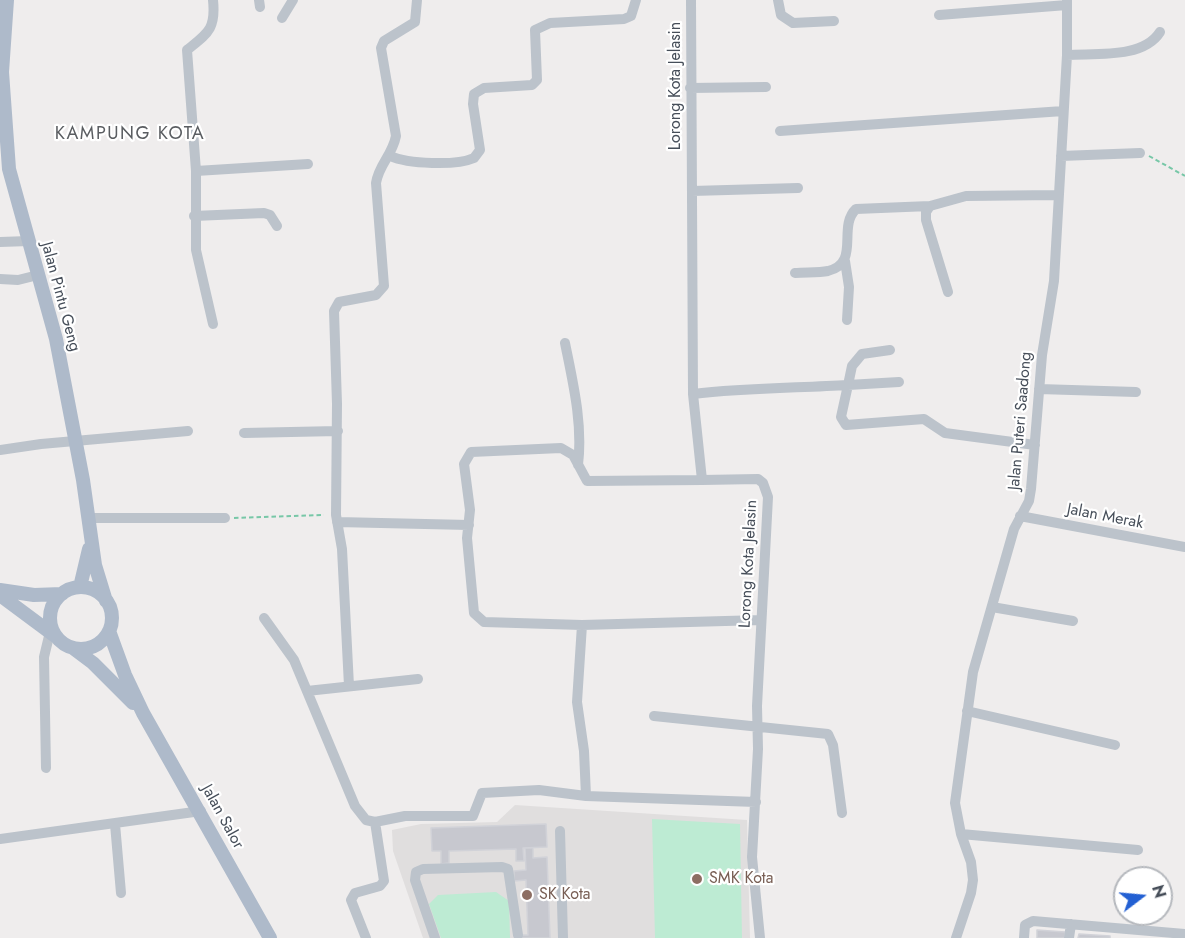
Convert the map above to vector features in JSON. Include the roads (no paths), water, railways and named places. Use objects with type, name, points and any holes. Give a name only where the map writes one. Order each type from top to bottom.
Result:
[{"type":"main road","name":"Jalan Pintu Geng","points":[[7,0],[1,72],[9,169],[56,339],[91,541],[106,601]]},
{"type":"main road","points":[[80,587],[91,541]]},
{"type":"main road","points":[[0,590],[34,596],[62,594],[80,587],[100,593],[111,610],[109,631],[98,644],[82,649],[73,648],[0,595]]},
{"type":"main road","points":[[54,635],[50,619],[55,601],[62,594]]},
{"type":"main road","name":"Jalan Salor","points":[[109,631],[125,675],[143,713],[201,811],[270,938]]},
{"type":"main road","name":"Jalan Salor","points":[[73,648],[93,663],[143,713]]},
{"type":"street","points":[[213,0],[212,26],[207,35],[187,50],[196,171],[194,216],[196,250],[213,324]]},
{"type":"street","points":[[282,18],[292,0]]},
{"type":"street","points":[[349,686],[342,549],[337,518],[338,431],[334,311],[339,302],[376,295],[384,286],[376,183],[380,167],[390,156],[396,130],[381,48],[384,41],[414,22],[417,0]]},
{"type":"street","points":[[390,156],[401,161],[422,162],[474,158],[480,150],[473,104],[474,94],[484,88],[532,85],[537,80],[535,30],[550,23],[624,20],[636,8],[636,0]]},
{"type":"street","name":"Lorong Kota Jelasin","points":[[691,0],[693,393],[702,480],[750,477],[763,483],[767,490],[752,857],[760,938]]},
{"type":"street","points":[[778,0],[781,15],[793,23],[834,21]]},
{"type":"street","points":[[939,15],[1067,3]]},
{"type":"street","name":"Jalan Puteri Saadong","points":[[956,938],[973,880],[970,856],[961,834],[955,803],[955,787],[967,711],[978,649],[1020,516],[1029,501],[1031,489],[1039,389],[1054,280],[1067,55],[1067,3]]},
{"type":"street","points":[[1067,55],[1135,49],[1148,45],[1160,32]]},
{"type":"street","points":[[690,88],[766,87]]},
{"type":"street","points":[[780,131],[1063,111]]},
{"type":"street","points":[[1061,156],[1140,153]]},
{"type":"street","points":[[196,171],[308,164]]},
{"type":"street","points":[[692,190],[798,188]]},
{"type":"street","points":[[847,320],[849,288],[845,261],[848,254],[848,220],[856,209],[930,206],[966,196],[1058,195]]},
{"type":"street","points":[[930,206],[926,220],[948,292]]},
{"type":"street","points":[[194,216],[264,213],[270,215],[277,226]]},
{"type":"street","points":[[0,242],[29,241]]},
{"type":"street","points":[[795,273],[829,271],[845,261]]},
{"type":"street","points":[[0,279],[18,280],[38,275]]},
{"type":"street","points":[[565,343],[575,393],[580,445],[578,467]]},
{"type":"street","points":[[890,350],[862,354],[852,366],[841,417],[846,425],[924,419],[945,433],[1035,445]]},
{"type":"street","points":[[693,393],[747,388],[774,390],[899,382]]},
{"type":"street","points":[[1039,389],[1136,393]]},
{"type":"street","points":[[0,450],[188,431]]},
{"type":"street","points":[[244,433],[338,431]]},
{"type":"street","points":[[702,480],[595,483],[584,478],[573,454],[561,448],[471,452],[464,464],[470,510],[472,602],[478,618],[484,622],[582,624],[761,620]]},
{"type":"street","name":"Jalan Merak","points":[[1020,516],[1185,547]]},
{"type":"street","points":[[88,518],[225,518]]},
{"type":"street","points":[[337,518],[469,525]]},
{"type":"street","points":[[992,607],[1073,621]]},
{"type":"street","points":[[264,618],[294,660],[358,813],[366,820],[375,822],[405,816],[473,816],[477,811],[479,796],[485,792],[539,790],[586,796],[756,801]]},
{"type":"street","points":[[582,624],[577,702],[584,751],[586,796]]},
{"type":"street","points":[[46,768],[44,657],[54,635]]},
{"type":"street","points":[[307,691],[418,679]]},
{"type":"street","points":[[967,711],[1115,745]]},
{"type":"street","points":[[654,716],[828,734],[833,745],[842,813]]},
{"type":"street","points":[[0,839],[201,811]]},
{"type":"street","points":[[366,938],[351,900],[355,892],[380,886],[384,881],[375,822]]},
{"type":"street","points":[[115,824],[121,893]]},
{"type":"street","points":[[560,831],[563,938]]},
{"type":"street","points":[[961,834],[1138,850]]},
{"type":"street","points":[[435,938],[415,880],[416,872],[423,869],[502,867],[508,869],[518,935]]},
{"type":"street","points":[[1024,938],[1025,925],[1030,921],[1071,924],[1124,933],[1179,935]]},
{"type":"street","points":[[1069,938],[1071,924]]},
{"type":"place","name":"SMK Kota","points":[[697,879]]},
{"type":"place","name":"SK Kota","points":[[527,895]]},
{"type":"district","name":"KAMPUNG KOTA","points":[[130,135]]}]
